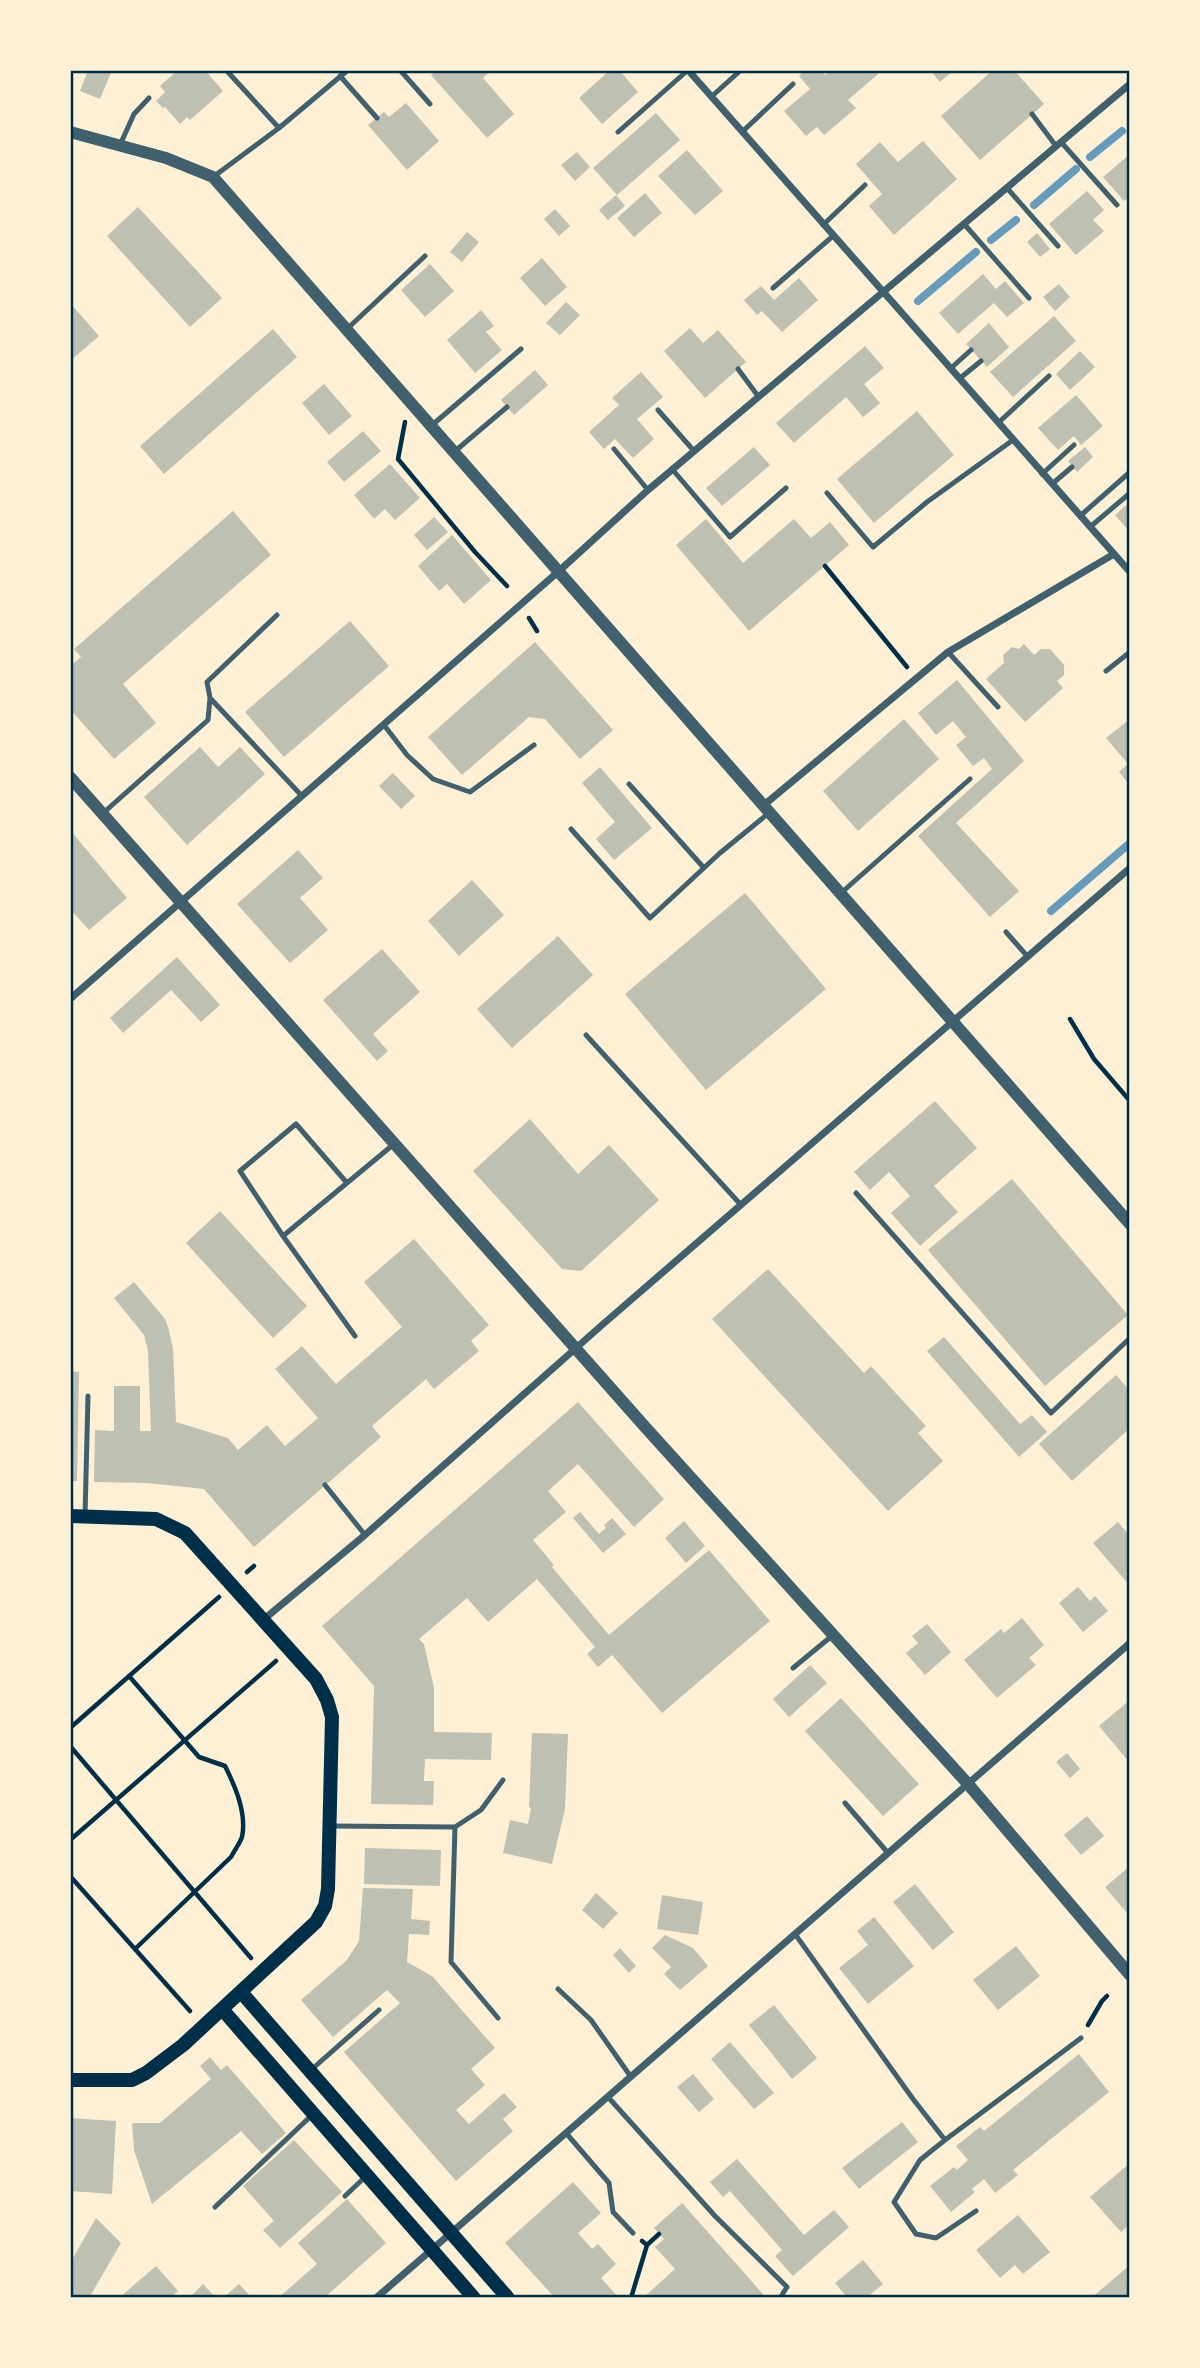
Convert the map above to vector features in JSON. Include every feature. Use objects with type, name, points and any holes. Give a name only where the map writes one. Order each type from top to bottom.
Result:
[{"type":"main road","points":[[70,2080],[132,2080],[146,2073],[183,2045],[316,1923],[325,1906],[328,1889],[332,1717],[316,1679],[184,1533],[156,1519],[77,1516]]},
{"type":"main road","points":[[241,1992],[508,2298]]},
{"type":"main road","points":[[222,2009],[474,2298]]},
{"type":"street","points":[[688,70],[1130,572]]},
{"type":"street","points":[[70,999],[648,490],[1130,85]]},
{"type":"street","points":[[70,132],[166,158],[213,177],[1130,1224]]},
{"type":"street","points":[[767,809],[948,652],[1114,554]]},
{"type":"street","points":[[70,777],[394,1144],[968,1784],[1130,1975]]},
{"type":"street","points":[[263,1620],[365,1535],[576,1348],[1130,868]]},
{"type":"street","points":[[376,2298],[1130,1643]]},
{"type":"lane","points":[[226,70],[279,128]]},
{"type":"lane","points":[[400,70],[430,104]]},
{"type":"lane","points":[[618,132],[688,70]]},
{"type":"lane","points":[[711,97],[741,70]]},
{"type":"lane","points":[[213,177],[279,128],[343,72],[377,118]]},
{"type":"lane","points":[[742,132],[793,84]]},
{"type":"lane","points":[[120,145],[134,114],[149,97]]},
{"type":"lane","points":[[1032,114],[1117,205]]},
{"type":"lane","points":[[823,225],[865,185]]},
{"type":"lane","points":[[1007,188],[1058,246]]},
{"type":"lane","points":[[965,225],[1029,298]]},
{"type":"lane","points":[[773,288],[833,236]]},
{"type":"lane","points":[[347,330],[425,256]]},
{"type":"lane","points":[[431,426],[522,349]]},
{"type":"lane","points":[[950,369],[971,350]]},
{"type":"lane","points":[[959,379],[981,360]]},
{"type":"lane","points":[[738,369],[758,396]]},
{"type":"lane","points":[[998,423],[1049,376]]},
{"type":"lane","points":[[454,452],[507,407]]},
{"type":"lane","points":[[658,410],[694,451]]},
{"type":"lane","points":[[827,493],[873,548],[927,502],[1013,440]]},
{"type":"lane","points":[[1042,474],[1074,445]]},
{"type":"lane","points":[[614,449],[648,490]]},
{"type":"lane","points":[[1052,484],[1072,467]]},
{"type":"lane","points":[[673,469],[730,537],[786,488]]},
{"type":"lane","points":[[1080,516],[1130,472]]},
{"type":"lane","points":[[1090,527],[1130,492]]},
{"type":"lane","points":[[1123,564],[1130,558]]},
{"type":"lane","points":[[102,814],[208,720],[210,698],[207,682],[277,615]]},
{"type":"lane","points":[[948,652],[998,707]]},
{"type":"lane","points":[[1106,671],[1130,652]]},
{"type":"lane","points":[[210,698],[302,796]]},
{"type":"lane","points":[[384,725],[407,755],[433,779],[470,792],[534,745]]},
{"type":"lane","points":[[841,893],[970,779]]},
{"type":"lane","points":[[629,784],[704,868]]},
{"type":"lane","points":[[571,829],[650,918],[767,809]]},
{"type":"lane","points":[[1006,932],[1028,957]]},
{"type":"lane","points":[[586,1035],[741,1205]]},
{"type":"lane","points":[[346,1184],[296,1124],[240,1171],[355,1336]]},
{"type":"lane","points":[[283,1236],[394,1144]]},
{"type":"lane","points":[[856,1193],[1051,1413],[1130,1338]]},
{"type":"lane","points":[[77,1516],[88,1395]]},
{"type":"lane","points":[[325,1485],[365,1535]]},
{"type":"lane","points":[[793,1668],[833,1635]]},
{"type":"lane","points":[[330,1826],[455,1827],[481,1810],[503,1780]]},
{"type":"lane","points":[[845,1803],[888,1853]]},
{"type":"lane","points":[[455,1827],[451,1962],[498,2018]]},
{"type":"lane","points":[[795,1934],[945,2140]]},
{"type":"lane","points":[[558,1989],[591,2020],[631,2077]]},
{"type":"lane","points":[[311,2070],[379,2010]]},
{"type":"lane","points":[[976,2211],[936,2238],[916,2234],[894,2202],[920,2160],[1081,2038]]},
{"type":"lane","points":[[608,2097],[715,2216],[787,2287],[780,2298]]},
{"type":"lane","points":[[215,2207],[314,2113]]},
{"type":"lane","points":[[566,2133],[609,2183],[613,2212],[633,2233]]},
{"type":"lane","points":[[345,2196],[368,2174]]},
{"type":"path","points":[[409,400],[398,459],[475,552],[507,586]]},
{"type":"path","points":[[825,566],[916,678]]},
{"type":"path","points":[[529,618],[537,631]]},
{"type":"path","points":[[1070,1019],[1094,1059],[1130,1101]]},
{"type":"path","points":[[70,1728],[254,1566]]},
{"type":"path","points":[[70,1840],[290,1649]]},
{"type":"path","points":[[129,1676],[199,1757],[225,1766],[236,1787],[242,1815],[242,1838],[231,1857],[135,1949]]},
{"type":"path","points":[[70,1746],[254,1961]]},
{"type":"path","points":[[70,1876],[194,2015]]},
{"type":"path","points":[[1081,2038],[1107,1996]]},
{"type":"path","points":[[633,2233],[647,2245]]},
{"type":"path","points":[[631,2298],[647,2245],[659,2234]]},
{"type":"building","points":[[88,70],[112,70],[100,99],[80,91]]},
{"type":"building","points":[[178,70],[205,70],[223,91],[190,120],[187,117],[180,124],[156,101],[165,92],[160,86]]},
{"type":"building","points":[[436,70],[492,70],[483,78],[514,114],[487,138],[431,75]]},
{"type":"building","points":[[610,70],[619,70],[638,92],[602,124],[579,98]]},
{"type":"building","points":[[805,70],[821,70],[825,75],[832,70],[875,70],[878,74],[848,100],[856,108],[824,135],[817,127],[806,136],[784,111],[810,89],[799,76]]},
{"type":"building","points":[[930,70],[954,70],[940,82]]},
{"type":"building","points":[[993,70],[1014,70],[1044,104],[980,160],[941,116]]},
{"type":"building","points":[[406,103],[439,141],[407,170],[368,125],[384,112],[389,117]]},
{"type":"building","points":[[656,113],[680,140],[617,195],[593,168]]},
{"type":"building","points":[[923,141],[957,179],[894,235],[869,206],[882,194],[856,164],[880,142],[898,162]]},
{"type":"building","points":[[687,150],[723,191],[695,215],[658,176]]},
{"type":"building","points":[[577,152],[590,167],[575,181],[561,165]]},
{"type":"building","points":[[1130,154],[1130,196],[1124,201],[1103,177]]},
{"type":"building","points":[[1087,191],[1104,210],[1093,220],[1104,231],[1076,255],[1049,224]]},
{"type":"building","points":[[645,193],[662,213],[634,237],[617,218]]},
{"type":"building","points":[[616,195],[625,206],[608,220],[599,210]]},
{"type":"building","points":[[138,207],[222,298],[190,327],[107,236]]},
{"type":"building","points":[[555,209],[570,226],[559,236],[544,219]]},
{"type":"building","points":[[467,232],[479,242],[462,262],[450,252]]},
{"type":"building","points":[[1037,233],[1050,249],[1040,257],[1027,242]]},
{"type":"building","points":[[542,258],[567,287],[545,306],[520,278]]},
{"type":"building","points":[[430,264],[454,291],[425,317],[401,290]]},
{"type":"building","points":[[983,274],[996,289],[1005,281],[1024,303],[1007,317],[994,303],[958,334],[939,313]]},
{"type":"building","points":[[799,278],[818,300],[782,332],[762,311],[757,315],[744,300],[761,286],[774,300]]},
{"type":"building","points":[[1059,284],[1070,297],[1055,311],[1043,297]]},
{"type":"building","points":[[566,302],[580,315],[560,335],[546,323]]},
{"type":"building","points":[[70,303],[99,336],[70,361]]},
{"type":"building","points":[[481,310],[494,326],[486,332],[502,350],[475,373],[447,340]]},
{"type":"building","points":[[1054,316],[1076,341],[1013,397],[990,372]]},
{"type":"building","points":[[989,323],[1009,347],[987,367],[966,344]]},
{"type":"building","points":[[690,328],[703,343],[718,330],[746,362],[705,398],[664,351]]},
{"type":"building","points":[[273,329],[297,357],[164,474],[140,446]]},
{"type":"building","points":[[865,346],[884,368],[864,384],[880,403],[863,417],[846,397],[794,443],[776,423]]},
{"type":"building","points":[[1080,351],[1095,367],[1070,390],[1056,374]]},
{"type":"building","points":[[535,370],[548,385],[514,415],[501,400]]},
{"type":"building","points":[[641,372],[663,397],[637,419],[654,439],[633,458],[615,439],[604,449],[589,432],[619,405],[612,398]]},
{"type":"building","points":[[324,384],[352,416],[329,435],[302,403]]},
{"type":"building","points":[[1076,395],[1103,426],[1081,445],[1074,436],[1058,450],[1038,428]]},
{"type":"building","points":[[917,411],[954,455],[874,523],[837,479]]},
{"type":"building","points":[[363,431],[381,451],[344,482],[327,462]]},
{"type":"building","points":[[754,447],[770,465],[722,506],[706,488]]},
{"type":"building","points":[[1085,447],[1093,457],[1077,472],[1068,461]]},
{"type":"building","points":[[390,464],[420,498],[395,520],[385,509],[374,519],[354,495]]},
{"type":"building","points":[[1130,502],[1130,532],[1115,515]]},
{"type":"building","points":[[233,511],[271,555],[123,684],[156,723],[114,759],[70,709],[70,666],[81,657],[74,649]]},
{"type":"building","points":[[434,517],[448,532],[427,550],[414,535]]},
{"type":"building","points":[[706,519],[743,563],[794,519],[811,538],[830,522],[849,545],[749,631],[676,545]]},
{"type":"building","points":[[452,535],[491,580],[464,604],[447,584],[439,591],[418,566]]},
{"type":"building","points":[[350,621],[389,666],[284,757],[245,712]]},
{"type":"building","points":[[535,642],[613,730],[580,759],[545,719],[529,717],[462,775],[428,737]]},
{"type":"building","points":[[1024,644],[1034,655],[1041,649],[1050,649],[1064,665],[1064,675],[1057,681],[1063,688],[1025,722],[986,679],[1004,663],[1003,655],[1012,647],[1019,649]]},
{"type":"building","points":[[957,680],[1024,761],[956,823],[1019,891],[990,917],[918,836],[992,769],[984,758],[973,766],[956,745],[966,737],[953,721],[936,735],[918,713]]},
{"type":"building","points":[[904,719],[939,759],[858,831],[823,791]]},
{"type":"building","points":[[1130,719],[1130,780],[1127,782],[1119,772],[1128,764],[1106,738]]},
{"type":"building","points":[[200,747],[218,767],[240,747],[265,774],[187,845],[144,797]]},
{"type":"building","points":[[600,767],[652,828],[614,860],[596,839],[615,822],[582,783]]},
{"type":"building","points":[[393,773],[415,796],[401,809],[379,786]]},
{"type":"building","points":[[70,830],[127,898],[89,930],[70,909]]},
{"type":"building","points":[[298,850],[323,878],[300,898],[328,930],[290,963],[237,904]]},
{"type":"building","points":[[472,880],[504,915],[459,956],[428,921]]},
{"type":"building","points":[[745,893],[826,989],[706,1090],[625,994]]},
{"type":"building","points":[[558,936],[593,975],[512,1048],[477,1009]]},
{"type":"building","points":[[382,949],[420,992],[373,1034],[388,1051],[377,1061],[323,1000]]},
{"type":"building","points":[[177,957],[220,1005],[201,1022],[171,990],[123,1033],[110,1018]]},
{"type":"building","points":[[935,1101],[977,1148],[934,1186],[958,1212],[920,1246],[891,1213],[910,1196],[889,1172],[870,1190],[854,1172]]},
{"type":"building","points":[[530,1119],[578,1174],[609,1145],[659,1200],[581,1271],[562,1269],[473,1171]]},
{"type":"building","points":[[1012,1179],[1128,1315],[1045,1386],[928,1250]]},
{"type":"building","points":[[220,1211],[307,1306],[273,1338],[186,1243]]},
{"type":"building","points":[[414,1239],[489,1325],[471,1341],[479,1351],[434,1389],[426,1379],[372,1426],[381,1437],[254,1547],[204,1489],[147,1483],[94,1482],[95,1430],[114,1431],[114,1386],[140,1386],[140,1431],[151,1431],[148,1351],[144,1335],[114,1298],[134,1282],[165,1319],[168,1327],[173,1348],[176,1422],[228,1438],[238,1450],[267,1425],[285,1446],[318,1418],[275,1369],[302,1346],[336,1384],[402,1327],[364,1282]]},
{"type":"building","points":[[768,1269],[864,1373],[871,1366],[926,1426],[918,1433],[943,1461],[888,1511],[712,1319]]},
{"type":"building","points":[[944,1337],[1020,1424],[1032,1415],[1047,1432],[1019,1457],[927,1351]]},
{"type":"building","points":[[70,1371],[79,1372],[77,1481],[70,1481]]},
{"type":"building","points":[[1116,1375],[1130,1391],[1130,1428],[1072,1481],[1039,1444]]},
{"type":"building","points":[[578,1402],[664,1499],[634,1527],[578,1464],[548,1491],[566,1512],[533,1540],[609,1635],[709,1550],[770,1621],[662,1713],[612,1655],[598,1667],[587,1654],[595,1647],[537,1579],[488,1622],[467,1598],[419,1639],[424,1644],[434,1688],[434,1732],[492,1733],[491,1760],[425,1759],[424,1781],[434,1781],[433,1805],[371,1804],[374,1686],[322,1626]]},
{"type":"building","points":[[580,1512],[599,1534],[612,1518],[626,1534],[603,1553],[573,1518]]},
{"type":"building","points":[[684,1521],[705,1546],[686,1563],[665,1538]]},
{"type":"building","points":[[1118,1522],[1130,1536],[1130,1586],[1093,1543]]},
{"type":"building","points":[[1078,1587],[1090,1601],[1095,1596],[1108,1611],[1083,1632],[1059,1603]]},
{"type":"building","points":[[1022,1618],[1044,1645],[1029,1658],[1036,1665],[997,1698],[964,1660],[1001,1629],[1004,1633]]},
{"type":"building","points":[[927,1624],[951,1652],[925,1675],[906,1653],[918,1643],[912,1636]]},
{"type":"building","points":[[810,1665],[827,1683],[789,1717],[773,1699]]},
{"type":"building","points":[[841,1698],[919,1784],[883,1816],[805,1731]]},
{"type":"building","points":[[1130,1700],[1130,1763],[1099,1726]]},
{"type":"building","points":[[532,1733],[568,1734],[565,1809],[552,1864],[503,1853],[510,1820],[528,1824],[531,1808]]},
{"type":"building","points":[[1067,1753],[1080,1769],[1070,1778],[1056,1762]]},
{"type":"building","points":[[1087,1816],[1104,1836],[1081,1855],[1064,1835]]},
{"type":"building","points":[[365,1848],[441,1850],[440,1886],[364,1884]]},
{"type":"building","points":[[1130,1866],[1130,1909],[1126,1912],[1105,1887]]},
{"type":"building","points":[[915,1884],[954,1932],[933,1950],[893,1902]]},
{"type":"building","points":[[363,1888],[413,1889],[411,1919],[430,1921],[429,1935],[409,1934],[407,1962],[432,1976],[495,2048],[471,2069],[485,2085],[456,2110],[469,2124],[504,2093],[517,2107],[503,2119],[513,2131],[456,2181],[344,2052],[400,2003],[387,1990],[333,2037],[301,2000],[347,1960],[359,1941]]},
{"type":"building","points":[[596,1893],[618,1913],[603,1929],[582,1910]]},
{"type":"building","points":[[662,1895],[703,1902],[698,1935],[657,1929]]},
{"type":"building","points":[[874,1917],[914,1966],[868,2004],[839,1968],[868,1945],[857,1931]]},
{"type":"building","points":[[665,1935],[693,1948],[708,1966],[680,1990],[664,1974],[671,1967],[652,1948]]},
{"type":"building","points":[[1016,1946],[1040,1976],[998,2010],[973,1980]]},
{"type":"building","points":[[620,1948],[636,1966],[629,1973],[613,1955]]},
{"type":"building","points":[[774,2005],[817,2058],[792,2079],[749,2025]]},
{"type":"building","points":[[730,2042],[774,2093],[754,2109],[711,2059]]},
{"type":"building","points":[[1079,2054],[1109,2092],[1013,2170],[1018,2175],[995,2193],[984,2179],[972,2189],[975,2192],[951,2212],[930,2186],[954,2167],[957,2170],[968,2160],[956,2146],[980,2127],[984,2131]]},
{"type":"building","points":[[210,2057],[221,2070],[227,2065],[286,2133],[262,2154],[241,2131],[152,2204],[134,2150],[132,2123],[160,2123],[211,2079],[200,2066]]},
{"type":"building","points":[[693,2074],[714,2099],[699,2112],[677,2087]]},
{"type":"building","points":[[70,2118],[116,2121],[112,2194],[70,2191]]},
{"type":"building","points":[[902,2122],[918,2142],[859,2189],[842,2168]]},
{"type":"building","points":[[294,2140],[342,2192],[280,2248],[263,2230],[274,2221],[243,2186]]},
{"type":"building","points":[[737,2159],[804,2235],[834,2210],[849,2227],[793,2276],[775,2256],[782,2250],[730,2191],[723,2197],[710,2182]]},
{"type":"building","points":[[1130,2163],[1130,2224],[1121,2232],[1090,2197]]},
{"type":"building","points":[[573,2182],[601,2213],[578,2233],[592,2249],[598,2244],[616,2264],[601,2278],[619,2298],[555,2298],[505,2243]]},
{"type":"building","points":[[347,2199],[386,2243],[324,2298],[278,2298],[317,2264],[298,2243]]},
{"type":"building","points":[[682,2203],[763,2294],[759,2298],[643,2298],[675,2269],[655,2247],[664,2239],[654,2228]]},
{"type":"building","points":[[1018,2215],[1050,2252],[1023,2274],[1015,2265],[1000,2278],[976,2250]]},
{"type":"building","points":[[96,2218],[121,2243],[89,2298],[70,2298],[70,2263]]},
{"type":"building","points":[[863,2260],[883,2284],[866,2298],[848,2298],[835,2283]]},
{"type":"building","points":[[1130,2265],[1130,2293],[1124,2298],[1091,2298]]},
{"type":"building","points":[[156,2266],[178,2291],[170,2298],[119,2298]]},
{"type":"building","points":[[203,2284],[216,2298],[189,2298]]},
{"type":"building","points":[[239,2284],[252,2298],[223,2298]]},
{"type":"waterway","points":[[1090,157],[1122,131]]},
{"type":"waterway","points":[[1034,205],[1076,169]]},
{"type":"waterway","points":[[991,240],[1016,220]]},
{"type":"waterway","points":[[918,301],[976,252]]},
{"type":"waterway","points":[[1051,911],[1130,843]]}]
